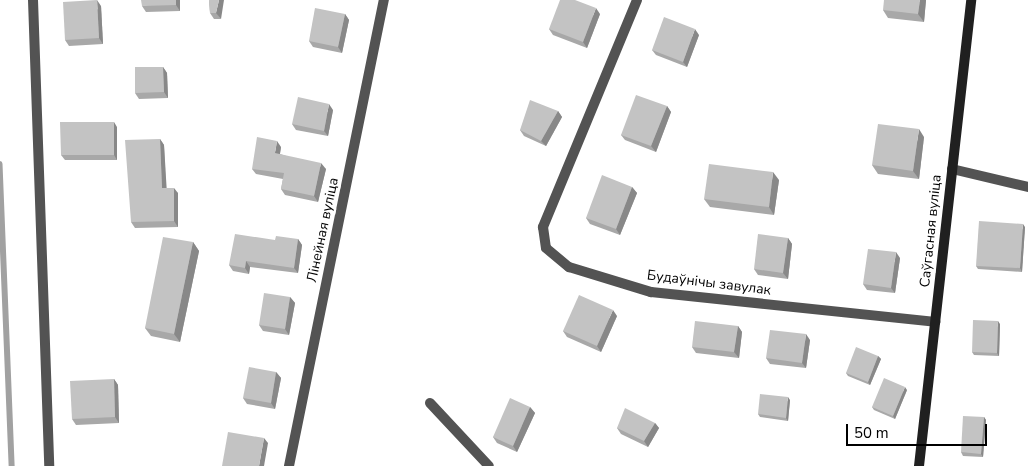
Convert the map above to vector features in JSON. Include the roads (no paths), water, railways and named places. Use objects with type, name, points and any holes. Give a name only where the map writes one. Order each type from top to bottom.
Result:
[{"type":"street","points":[[33,0],[49,466]]},
{"type":"street","name":"Лінейная вуліца","points":[[289,466],[384,0]]},
{"type":"street","name":"Будаўнічы завулак","points":[[637,0],[543,226],[546,248],[569,266],[651,292],[935,322]]},
{"type":"street","name":"Саўгасная вуліца","points":[[919,466],[971,0]]},
{"type":"street","points":[[952,169],[1028,187]]},
{"type":"street","points":[[430,403],[490,466]]},
{"type":"waterway","points":[[0,164],[12,466]]}]
